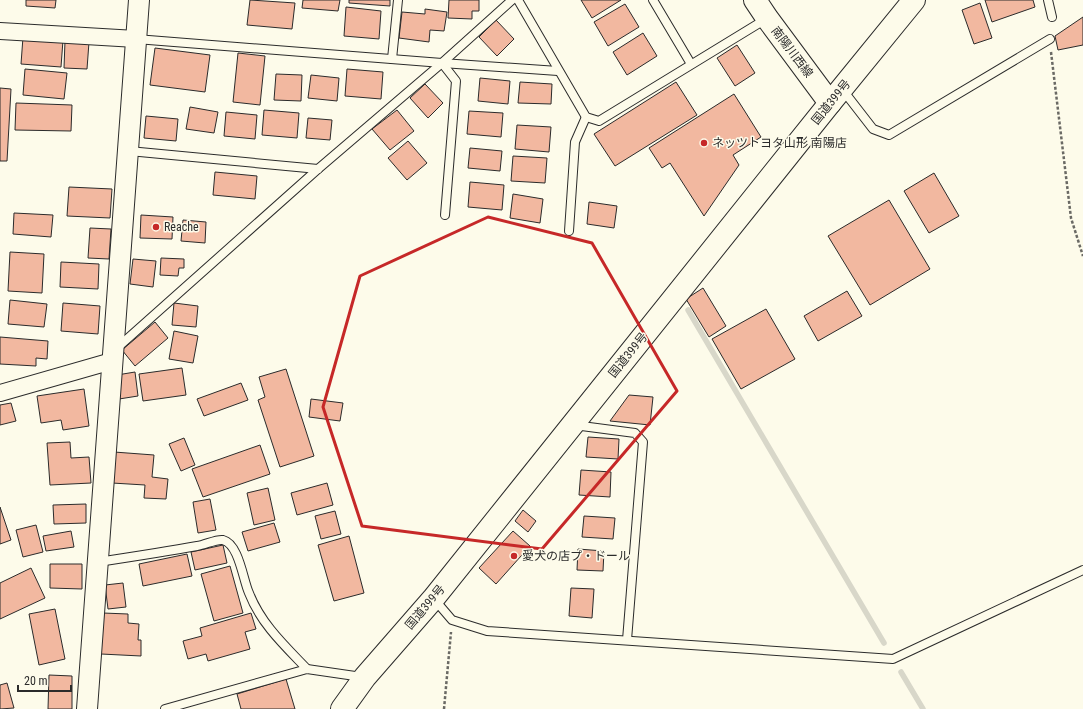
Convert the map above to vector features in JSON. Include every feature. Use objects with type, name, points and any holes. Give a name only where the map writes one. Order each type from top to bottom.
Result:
[{"type":"main road","name":"南陽川西線","points":[[755,0],[767,18],[836,96]]},
{"type":"main road","name":"国道399号","points":[[342,709],[365,677],[433,599],[914,0]]},
{"type":"street","points":[[87,709],[139,0]]},
{"type":"street","points":[[0,31],[136,39]]},
{"type":"street","points":[[0,393],[113,356]]},
{"type":"lane","points":[[392,59],[398,0]]},
{"type":"lane","points":[[113,356],[318,169],[442,63],[512,0]]},
{"type":"lane","points":[[518,0],[586,117],[599,121],[767,18]]},
{"type":"lane","points":[[653,0],[691,64]]},
{"type":"lane","points":[[1048,0],[1052,17]]},
{"type":"lane","points":[[136,39],[442,63],[558,70]]},
{"type":"lane","points":[[836,96],[873,129],[889,134],[1050,39]]},
{"type":"lane","points":[[442,63],[456,81],[445,215]]},
{"type":"lane","points":[[569,232],[575,142],[586,117]]},
{"type":"lane","points":[[128,151],[318,169]]},
{"type":"lane","points":[[572,425],[635,433],[643,442],[627,640]]},
{"type":"lane","points":[[98,562],[200,546],[222,540],[229,542],[237,555],[248,593],[259,616],[278,639],[307,669]]},
{"type":"lane","points":[[433,599],[452,620],[488,631],[893,659],[1083,570]]},
{"type":"lane","points":[[165,709],[307,669],[365,677]]},
{"type":"path","points":[[1050,39],[1071,218],[1083,256]]},
{"type":"path","points":[[444,709],[452,620]]},
{"type":"highlighted area","points":[[488,217],[592,243],[677,391],[542,549],[362,526],[323,407],[360,276]]},
{"type":"building","points":[[26,0],[56,0],[55,8],[26,6]]},
{"type":"building","points":[[250,0],[295,3],[292,29],[247,25]]},
{"type":"building","points":[[303,0],[340,0],[338,11],[302,8]]},
{"type":"building","points":[[349,0],[390,0],[390,6],[349,3]]},
{"type":"building","points":[[449,0],[479,0],[479,11],[472,11],[472,19],[448,18]]},
{"type":"building","points":[[581,0],[621,0],[592,18]]},
{"type":"building","points":[[985,0],[1033,0],[1035,7],[992,22]]},
{"type":"building","points":[[980,3],[992,38],[974,44],[962,10]]},
{"type":"building","points":[[625,4],[639,27],[608,46],[594,22]]},
{"type":"building","points":[[346,7],[381,11],[379,39],[344,36]]},
{"type":"building","points":[[425,9],[447,12],[444,31],[430,30],[429,42],[399,38],[402,12],[425,14]]},
{"type":"building","points":[[1083,17],[1083,45],[1058,50],[1055,36]]},
{"type":"building","points":[[496,20],[514,39],[497,56],[479,37]]},
{"type":"building","points":[[643,33],[657,56],[627,75],[613,52]]},
{"type":"building","points":[[23,37],[63,40],[61,67],[21,64]]},
{"type":"building","points":[[65,41],[89,42],[87,69],[64,68]]},
{"type":"building","points":[[737,45],[755,73],[735,86],[717,58]]},
{"type":"building","points":[[155,48],[210,55],[205,92],[150,85]]},
{"type":"building","points":[[238,53],[265,56],[260,105],[233,102]]},
{"type":"building","points":[[25,69],[67,73],[64,99],[23,95]]},
{"type":"building","points":[[347,69],[383,72],[381,99],[345,96]]},
{"type":"building","points":[[276,74],[302,75],[301,101],[274,100]]},
{"type":"building","points":[[311,75],[339,78],[337,101],[308,98]]},
{"type":"building","points":[[480,78],[510,81],[508,104],[478,101]]},
{"type":"building","points":[[520,82],[552,84],[551,104],[518,103]]},
{"type":"building","points":[[676,82],[697,115],[615,166],[594,134]]},
{"type":"building","points":[[425,84],[443,103],[428,118],[410,98]]},
{"type":"building","points":[[0,88],[11,89],[7,161],[0,161]]},
{"type":"building","points":[[734,94],[761,137],[733,155],[739,165],[704,216],[670,163],[662,168],[649,148]]},
{"type":"building","points":[[16,103],[72,105],[71,131],[15,130]]},
{"type":"building","points":[[190,107],[218,112],[214,133],[186,129]]},
{"type":"building","points":[[264,110],[299,113],[297,138],[262,135]]},
{"type":"building","points":[[397,110],[414,131],[390,150],[372,129]]},
{"type":"building","points":[[469,111],[503,113],[501,137],[467,134]]},
{"type":"building","points":[[226,112],[257,115],[255,139],[224,136]]},
{"type":"building","points":[[146,116],[178,119],[176,141],[144,138]]},
{"type":"building","points":[[308,118],[332,120],[330,140],[306,138]]},
{"type":"building","points":[[517,125],[551,127],[549,152],[515,149]]},
{"type":"building","points":[[408,141],[427,163],[407,180],[388,158]]},
{"type":"building","points":[[470,148],[502,151],[500,171],[468,168]]},
{"type":"building","points":[[513,156],[547,158],[545,183],[511,181]]},
{"type":"building","points":[[215,172],[257,176],[255,199],[213,195]]},
{"type":"building","points":[[934,173],[959,216],[929,233],[904,191]]},
{"type":"building","points":[[470,182],[504,185],[502,210],[468,207]]},
{"type":"building","points":[[69,187],[112,189],[110,218],[67,216]]},
{"type":"building","points":[[513,194],[543,199],[540,223],[510,218]]},
{"type":"building","points":[[889,200],[930,269],[870,305],[828,236]]},
{"type":"building","points":[[589,202],[617,206],[614,228],[587,224]]},
{"type":"building","points":[[14,213],[53,215],[51,237],[13,234]]},
{"type":"building","name":"Reache","points":[[141,215],[173,217],[172,239],[140,238]]},
{"type":"building","points":[[183,220],[206,222],[205,243],[181,241]]},
{"type":"building","points":[[90,228],[111,229],[109,259],[88,258]]},
{"type":"building","points":[[10,252],[44,254],[42,293],[8,291]]},
{"type":"building","points":[[161,258],[184,259],[184,268],[179,268],[178,276],[160,275]]},
{"type":"building","points":[[133,259],[156,261],[153,287],[130,284]]},
{"type":"building","points":[[61,262],[99,264],[98,289],[60,287]]},
{"type":"building","points":[[703,288],[726,326],[709,337],[686,299]]},
{"type":"building","points":[[847,291],[862,316],[818,341],[804,316]]},
{"type":"building","points":[[10,300],[47,304],[44,327],[8,324]]},
{"type":"building","points":[[63,303],[100,306],[98,334],[61,331]]},
{"type":"building","points":[[174,303],[198,306],[196,327],[172,325]]},
{"type":"building","points":[[766,309],[795,359],[741,389],[712,339]]},
{"type":"building","points":[[155,322],[168,338],[135,366],[122,350]]},
{"type":"building","points":[[174,331],[198,336],[193,363],[169,359]]},
{"type":"building","points":[[0,337],[48,341],[47,359],[36,358],[36,366],[0,364]]},
{"type":"building","points":[[182,368],[186,395],[143,401],[139,374]]},
{"type":"building","points":[[286,369],[314,456],[280,467],[258,400],[265,397],[259,377]]},
{"type":"building","points":[[135,372],[138,396],[119,399],[117,375]]},
{"type":"building","points":[[241,383],[248,400],[204,416],[197,399]]},
{"type":"building","points":[[84,389],[89,426],[63,430],[61,420],[41,423],[37,396]]},
{"type":"building","points":[[629,395],[653,397],[650,425],[610,421]]},
{"type":"building","points":[[311,399],[343,403],[340,421],[309,417]]},
{"type":"building","points":[[11,403],[16,421],[0,425],[0,405]]},
{"type":"building","points":[[588,437],[619,439],[618,459],[586,457]]},
{"type":"building","points":[[184,438],[195,465],[181,471],[169,444]]},
{"type":"building","points":[[70,442],[71,458],[89,457],[91,483],[50,485],[47,443]]},
{"type":"building","points":[[260,445],[270,474],[203,497],[192,469]]},
{"type":"building","points":[[114,452],[154,455],[152,477],[168,479],[166,499],[144,498],[145,485],[112,483]]},
{"type":"building","points":[[581,470],[611,472],[610,497],[579,495]]},
{"type":"building","points":[[327,483],[333,505],[297,515],[291,493]]},
{"type":"building","points":[[268,488],[275,520],[254,525],[247,493]]},
{"type":"building","points":[[210,499],[216,530],[198,533],[193,502]]},
{"type":"building","points":[[86,504],[86,523],[54,524],[53,505]]},
{"type":"building","points":[[0,507],[11,540],[0,544]]},
{"type":"building","points":[[523,510],[536,521],[528,532],[515,521]]},
{"type":"building","points":[[335,511],[341,534],[321,539],[315,516]]},
{"type":"building","points":[[584,516],[615,518],[613,539],[582,537]]},
{"type":"building","points":[[274,523],[280,542],[248,551],[242,532]]},
{"type":"building","points":[[36,525],[43,552],[23,557],[16,530]]},
{"type":"building","points":[[71,531],[74,547],[46,551],[43,536]]},
{"type":"building","points":[[513,531],[530,546],[496,584],[479,568]]},
{"type":"building","points":[[349,536],[364,593],[334,601],[318,545]]},
{"type":"building","points":[[223,545],[227,563],[195,570],[191,552]]},
{"type":"building","points":[[578,549],[604,551],[603,571],[577,570]]},
{"type":"building","points":[[187,554],[192,576],[143,586],[139,564]]},
{"type":"building","points":[[50,564],[82,564],[82,589],[50,588]]},
{"type":"building","points":[[230,566],[243,613],[214,621],[201,574]]},
{"type":"building","points":[[31,568],[45,598],[0,619],[0,583]]},
{"type":"building","points":[[123,583],[126,607],[108,609],[105,585]]},
{"type":"building","points":[[571,588],[594,589],[592,618],[569,616]]},
{"type":"building","points":[[55,609],[65,659],[39,665],[29,614]]},
{"type":"building","points":[[103,613],[128,614],[128,623],[139,624],[138,640],[141,640],[141,656],[101,654]]},
{"type":"building","points":[[251,613],[256,629],[245,632],[250,649],[208,661],[206,654],[188,659],[183,641],[202,636],[200,628]]},
{"type":"building","points":[[49,675],[72,676],[72,709],[48,709]]},
{"type":"building","points":[[286,679],[295,709],[241,709],[237,694]]},
{"type":"building","points":[[7,683],[14,708],[0,709],[0,685]]},
{"type":"waterway","points":[[688,310],[884,643]]},
{"type":"waterway","points":[[901,672],[923,709]]},
{"type":"place","name":"ネッツトヨタ山形 南陽店","points":[[704,143]]},
{"type":"place","name":"Reache","points":[[156,227]]},
{"type":"place","name":"愛犬の店プ・ドール","points":[[514,556]]}]
